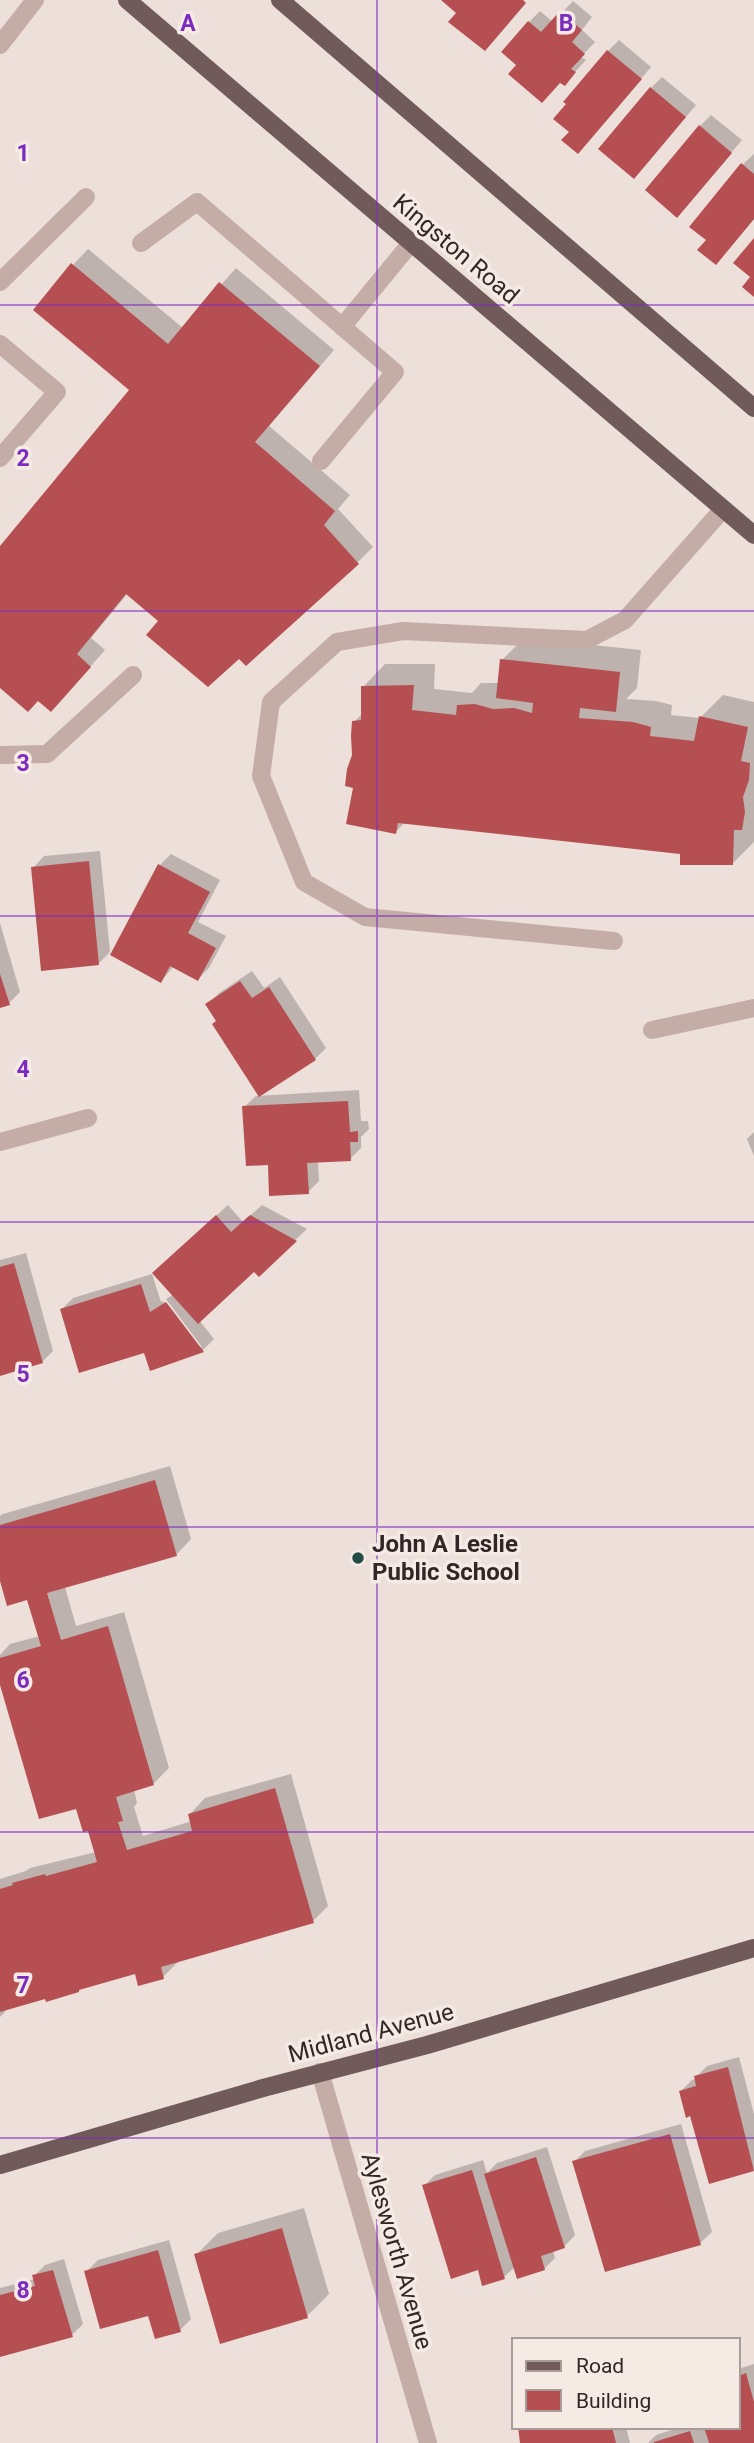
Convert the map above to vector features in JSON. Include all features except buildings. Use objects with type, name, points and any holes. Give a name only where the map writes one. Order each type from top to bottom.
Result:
[{"type":"main road","name":"Kingston Road","points":[[127,0],[754,535]]},
{"type":"main road","points":[[281,0],[754,408]]},
{"type":"main road","name":"Midland Avenue","points":[[0,2165],[320,2072],[427,2045],[754,1948]]},
{"type":"street","points":[[0,45],[35,0]]},
{"type":"street","points":[[0,282],[86,197]]},
{"type":"street","points":[[141,243],[197,202],[395,373],[321,461]]},
{"type":"street","points":[[342,327],[411,243]]},
{"type":"street","points":[[0,344],[57,392],[0,458]]},
{"type":"street","points":[[614,941],[365,917],[303,883],[261,776],[271,702],[337,642],[403,631],[587,640],[625,620],[723,509]]},
{"type":"street","points":[[0,755],[47,754],[134,675]]},
{"type":"street","points":[[652,1030],[754,1008]]},
{"type":"street","points":[[0,1142],[88,1118]]},
{"type":"street","name":"Aylesworth Avenue","points":[[320,2072],[428,2443]]},
{"type":"place","name":"John A Leslie Public School","points":[[358,1558]]}]
